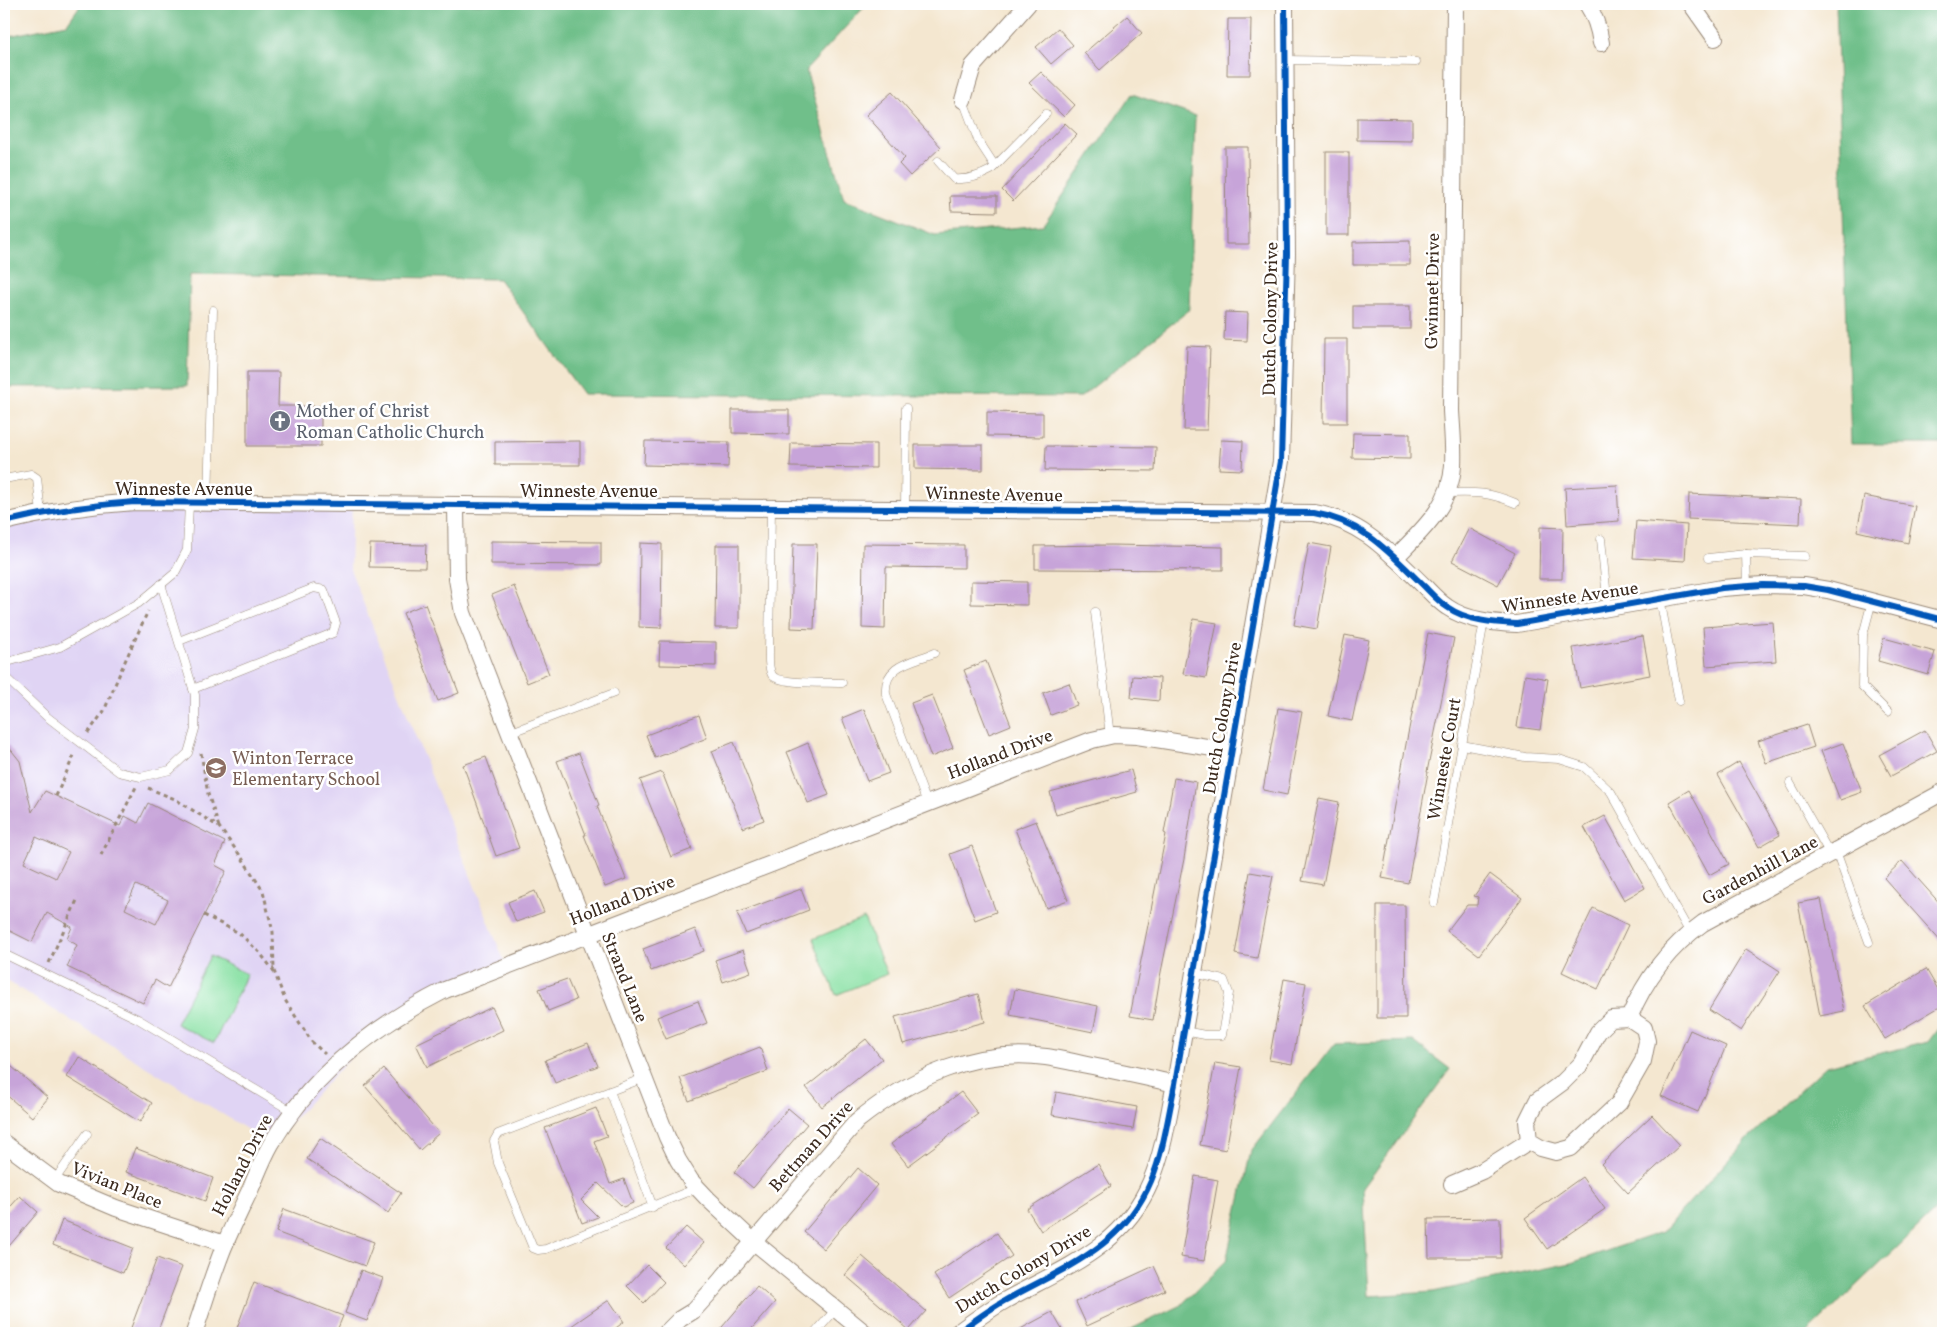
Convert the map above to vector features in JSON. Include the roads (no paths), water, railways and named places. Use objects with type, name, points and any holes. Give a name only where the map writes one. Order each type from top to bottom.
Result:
[{"type":"street","points":[[963,100],[973,66],[1028,4]]},
{"type":"street","name":"Dutch Colony Drive","points":[[956,1333],[1003,1302],[1087,1257],[1107,1242],[1139,1204],[1154,1174],[1159,1158],[1176,1084],[1282,461],[1287,254],[1285,4]]},
{"type":"street","name":"Gwinnet Drive","points":[[1395,558],[1433,518],[1448,493],[1453,464],[1451,411],[1455,4]]},
{"type":"street","points":[[1587,4],[1592,10],[1599,30],[1600,43]]},
{"type":"street","points":[[1691,4],[1715,38]]},
{"type":"street","name":"Winneste Avenue","points":[[4,522],[86,505],[135,502],[1314,513],[1345,521],[1360,529],[1395,558],[1447,607],[1469,617],[1484,621],[1517,624],[1660,598],[1746,586],[1804,586],[1872,601],[1943,620]]},
{"type":"street","name":"Strand Lane","points":[[456,506],[457,579],[463,613],[587,934],[678,1160],[697,1188],[754,1241],[865,1333]]},
{"type":"street","name":"Holland Drive","points":[[194,1333],[225,1244],[271,1144],[293,1112],[335,1065],[377,1029],[410,1008],[445,990],[587,934],[1092,740],[1110,736],[1137,736],[1232,752]]},
{"type":"street","name":"Gardenhill Lane","points":[[1628,1018],[1637,997],[1655,968],[1671,949],[1703,923],[1943,792]]},
{"type":"street","points":[[1628,1018],[1644,1028],[1647,1042],[1643,1061],[1619,1103],[1571,1148],[1556,1152],[1541,1148],[1529,1141],[1527,1122],[1537,1101],[1563,1082],[1581,1064],[1598,1032],[1611,1019],[1628,1018]]},
{"type":"street","name":"Bettman Drive","points":[[666,1333],[680,1319],[693,1311],[857,1121],[882,1101],[909,1084],[937,1071],[968,1062],[991,1058],[1030,1056],[1046,1057],[1176,1084]]},
{"type":"street","points":[[1452,1184],[1482,1171],[1529,1141]]},
{"type":"street","name":"Vivian Place","points":[[4,1143],[54,1181],[116,1208],[225,1244]]},
{"type":"lane","points":[[1285,60],[1416,62]]},
{"type":"lane","points":[[963,100],[978,140],[995,166]]},
{"type":"lane","points":[[938,161],[950,176],[961,180],[978,176],[995,166],[1046,114]]},
{"type":"lane","points":[[208,503],[212,310]]},
{"type":"lane","points":[[905,508],[906,408]]},
{"type":"lane","points":[[4,479],[31,474],[37,478],[41,513]]},
{"type":"lane","points":[[1448,493],[1495,494],[1515,503]]},
{"type":"lane","points":[[4,664],[60,647],[138,603],[175,573],[187,550],[189,503]]},
{"type":"lane","points":[[771,507],[769,667],[772,676],[796,682],[842,683]]},
{"type":"lane","points":[[1601,539],[1608,608]]},
{"type":"lane","points":[[1746,554],[1746,586]]},
{"type":"lane","points":[[1708,558],[1746,554],[1805,556]]},
{"type":"lane","points":[[4,676],[46,716],[119,772],[141,777],[170,770],[188,753],[195,729],[195,695],[161,584]]},
{"type":"lane","points":[[178,642],[314,588],[324,590],[336,623],[333,633],[193,689]]},
{"type":"lane","points":[[1660,598],[1679,701]]},
{"type":"lane","points":[[1872,601],[1863,635],[1862,686],[1888,712]]},
{"type":"lane","points":[[1095,612],[1110,736]]},
{"type":"lane","name":"Winneste Court","points":[[1434,903],[1484,621]]},
{"type":"lane","points":[[926,804],[886,694],[885,684],[895,669],[934,653]]},
{"type":"lane","points":[[509,732],[614,693]]},
{"type":"lane","points":[[1462,745],[1525,757],[1559,759],[1584,767],[1611,792],[1690,933]]},
{"type":"lane","points":[[1790,783],[1833,853],[1869,942]]},
{"type":"lane","points":[[4,954],[138,1019],[293,1112]]},
{"type":"lane","points":[[1184,1031],[1204,1035],[1222,1035],[1229,993],[1224,980],[1194,973]]},
{"type":"lane","points":[[644,1078],[498,1134],[494,1141],[498,1163],[533,1248],[538,1250],[546,1249],[697,1188]]},
{"type":"lane","points":[[610,1091],[653,1207]]},
{"type":"lane","points":[[54,1181],[87,1134]]},
{"type":"lane","points":[[815,1333],[836,1309]]},
{"type":"place","name":"Mother of Christ Roman Catholic Church","points":[[280,421]]},
{"type":"place","name":"Winton Terrace Elementary School","points":[[216,768]]}]
